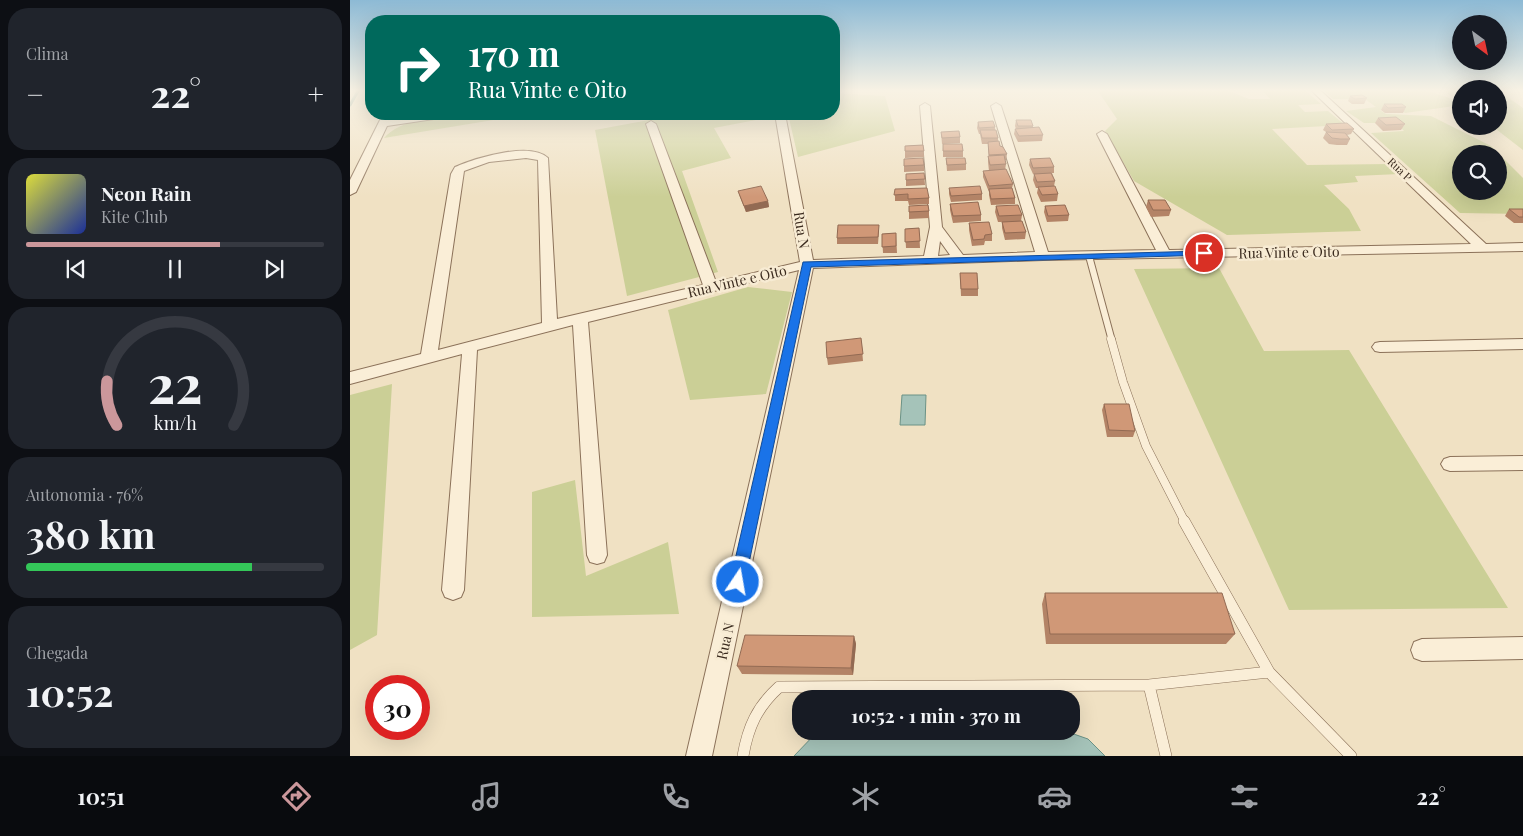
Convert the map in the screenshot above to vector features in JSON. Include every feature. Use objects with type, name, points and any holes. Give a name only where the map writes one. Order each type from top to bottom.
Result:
[{"type":"street","points":[[350,192],[382,126]]},
{"type":"street","points":[[652,126],[711,287]]},
{"type":"street","name":"Rua N","points":[[699,756],[807,264],[782,126]]},
{"type":"street","points":[[926,126],[936,226],[930,261]]},
{"type":"street","points":[[1002,126],[1043,256]]},
{"type":"street","name":"Rua P","points":[[1353,126],[1482,248]]},
{"type":"street","points":[[1102,134],[1165,254]]},
{"type":"street","points":[[429,356],[457,174],[459,169],[472,164],[532,154],[544,158],[550,326]]},
{"type":"street","points":[[936,226],[959,259]]},
{"type":"street","name":"Rua Vinte e Oito","points":[[350,378],[429,356],[807,264],[1043,256],[1523,247]]},
{"type":"street","points":[[580,319],[598,555]]},
{"type":"street","points":[[1380,347],[1523,344]]},
{"type":"street","points":[[453,590],[470,346]]},
{"type":"street","points":[[1450,464],[1523,463]]},
{"type":"street","points":[[1422,650],[1523,648]]},
{"type":"lane","points":[[1089,256],[1123,382],[1146,446],[1200,549],[1269,672],[1351,756]]},
{"type":"lane","points":[[743,756],[748,727],[758,708],[779,688],[1149,685],[1269,672]]},
{"type":"lane","points":[[1149,685],[1166,756]]},
{"type":"green space","points":[[455,126],[384,138],[391,131],[400,127]]},
{"type":"green space","points":[[615,126],[723,126],[714,128],[731,158],[682,171],[718,272],[627,296],[595,130]]},
{"type":"green space","points":[[791,126],[894,126],[895,131],[798,157]]},
{"type":"green space","points":[[1110,126],[1322,126],[1272,129],[1307,165],[1388,164],[1399,174],[1355,176],[1358,182],[1324,185],[1349,209],[1361,231],[1227,235],[1134,181],[1105,131]]},
{"type":"green space","points":[[1399,126],[1452,126],[1452,135],[1469,135],[1489,145],[1452,145],[1452,200],[1507,200],[1507,162],[1523,178],[1523,214],[1460,213],[1371,133],[1404,131]]},
{"type":"green space","points":[[1507,126],[1523,126],[1523,150],[1504,135],[1507,135]]},
{"type":"green space","points":[[1219,268],[1264,351],[1349,350],[1508,608],[1289,610],[1134,269]]},
{"type":"green space","points":[[748,287],[792,292],[766,394],[690,400],[668,310]]},
{"type":"green space","points":[[392,384],[377,635],[350,650],[350,395]]},
{"type":"green space","points":[[575,480],[586,576],[668,542],[679,614],[532,617],[532,492]]},
{"type":"water","points":[[902,395],[926,395],[925,425],[900,425]]},
{"type":"water","points":[[1080,736],[1088,739],[1105,756],[794,756],[809,740],[1080,740]]},
{"type":"building","points":[[979,126],[995,127],[979,128]]},
{"type":"building","points":[[1328,126],[1351,126],[1354,129],[1332,130]]},
{"type":"building","points":[[1039,127],[1043,135],[1019,136],[1015,129]]},
{"type":"building","points":[[980,130],[996,130],[998,138],[982,138]]},
{"type":"building","points":[[959,131],[960,137],[942,138],[941,132]]},
{"type":"building","points":[[1326,132],[1345,133],[1350,139],[1332,138]]},
{"type":"building","points":[[999,141],[1000,146],[1003,147],[1007,154],[989,155],[988,142]]},
{"type":"building","points":[[943,144],[962,144],[963,151],[943,151]]},
{"type":"building","points":[[923,145],[924,151],[905,151],[905,146]]},
{"type":"building","points":[[1004,155],[1006,164],[990,165],[988,156]]},
{"type":"building","points":[[923,158],[924,165],[904,166],[904,159]]},
{"type":"building","points":[[946,158],[965,158],[966,164],[947,165]]},
{"type":"building","points":[[1050,158],[1054,167],[1033,168],[1030,159]]},
{"type":"building","points":[[1006,169],[1013,184],[989,186],[983,171]]},
{"type":"building","points":[[924,173],[925,179],[906,180],[906,174]]},
{"type":"building","points":[[1051,173],[1055,181],[1037,182],[1034,174]]},
{"type":"building","points":[[761,186],[768,201],[744,206],[738,191]]},
{"type":"building","points":[[980,186],[982,194],[951,196],[949,188]]},
{"type":"building","points":[[1055,186],[1058,194],[1042,195],[1038,187]]},
{"type":"building","points":[[927,188],[929,198],[908,199],[908,194],[894,195],[895,189]]},
{"type":"building","points":[[1012,188],[1015,198],[991,199],[989,189]]},
{"type":"building","points":[[1148,200],[1165,200],[1171,210],[1153,210]]},
{"type":"building","points":[[978,202],[981,215],[953,216],[950,204]]},
{"type":"building","points":[[928,205],[929,211],[909,212],[909,206]]},
{"type":"building","points":[[1018,205],[1022,215],[999,216],[996,206]]},
{"type":"building","points":[[1065,205],[1069,215],[1048,216],[1045,206]]},
{"type":"building","points":[[1509,209],[1523,209],[1523,217],[1519,217]]},
{"type":"building","points":[[1022,221],[1026,232],[1005,233],[1002,222]]},
{"type":"building","points":[[989,222],[992,234],[985,235],[984,239],[973,240],[969,223]]},
{"type":"building","points":[[838,225],[879,225],[878,237],[837,238]]},
{"type":"building","points":[[919,228],[920,241],[905,242],[905,229]]},
{"type":"building","points":[[896,233],[896,246],[882,247],[882,234]]},
{"type":"building","points":[[960,273],[977,273],[978,289],[961,289]]},
{"type":"building","points":[[861,338],[863,354],[827,358],[826,342]]},
{"type":"building","points":[[1104,404],[1129,404],[1135,431],[1109,430]]},
{"type":"building","points":[[1045,593],[1222,593],[1235,634],[1050,634]]},
{"type":"building","points":[[745,635],[854,636],[851,668],[737,666]]},
{"type":"route","points":[[738,582],[807,264],[1204,253]]}]
